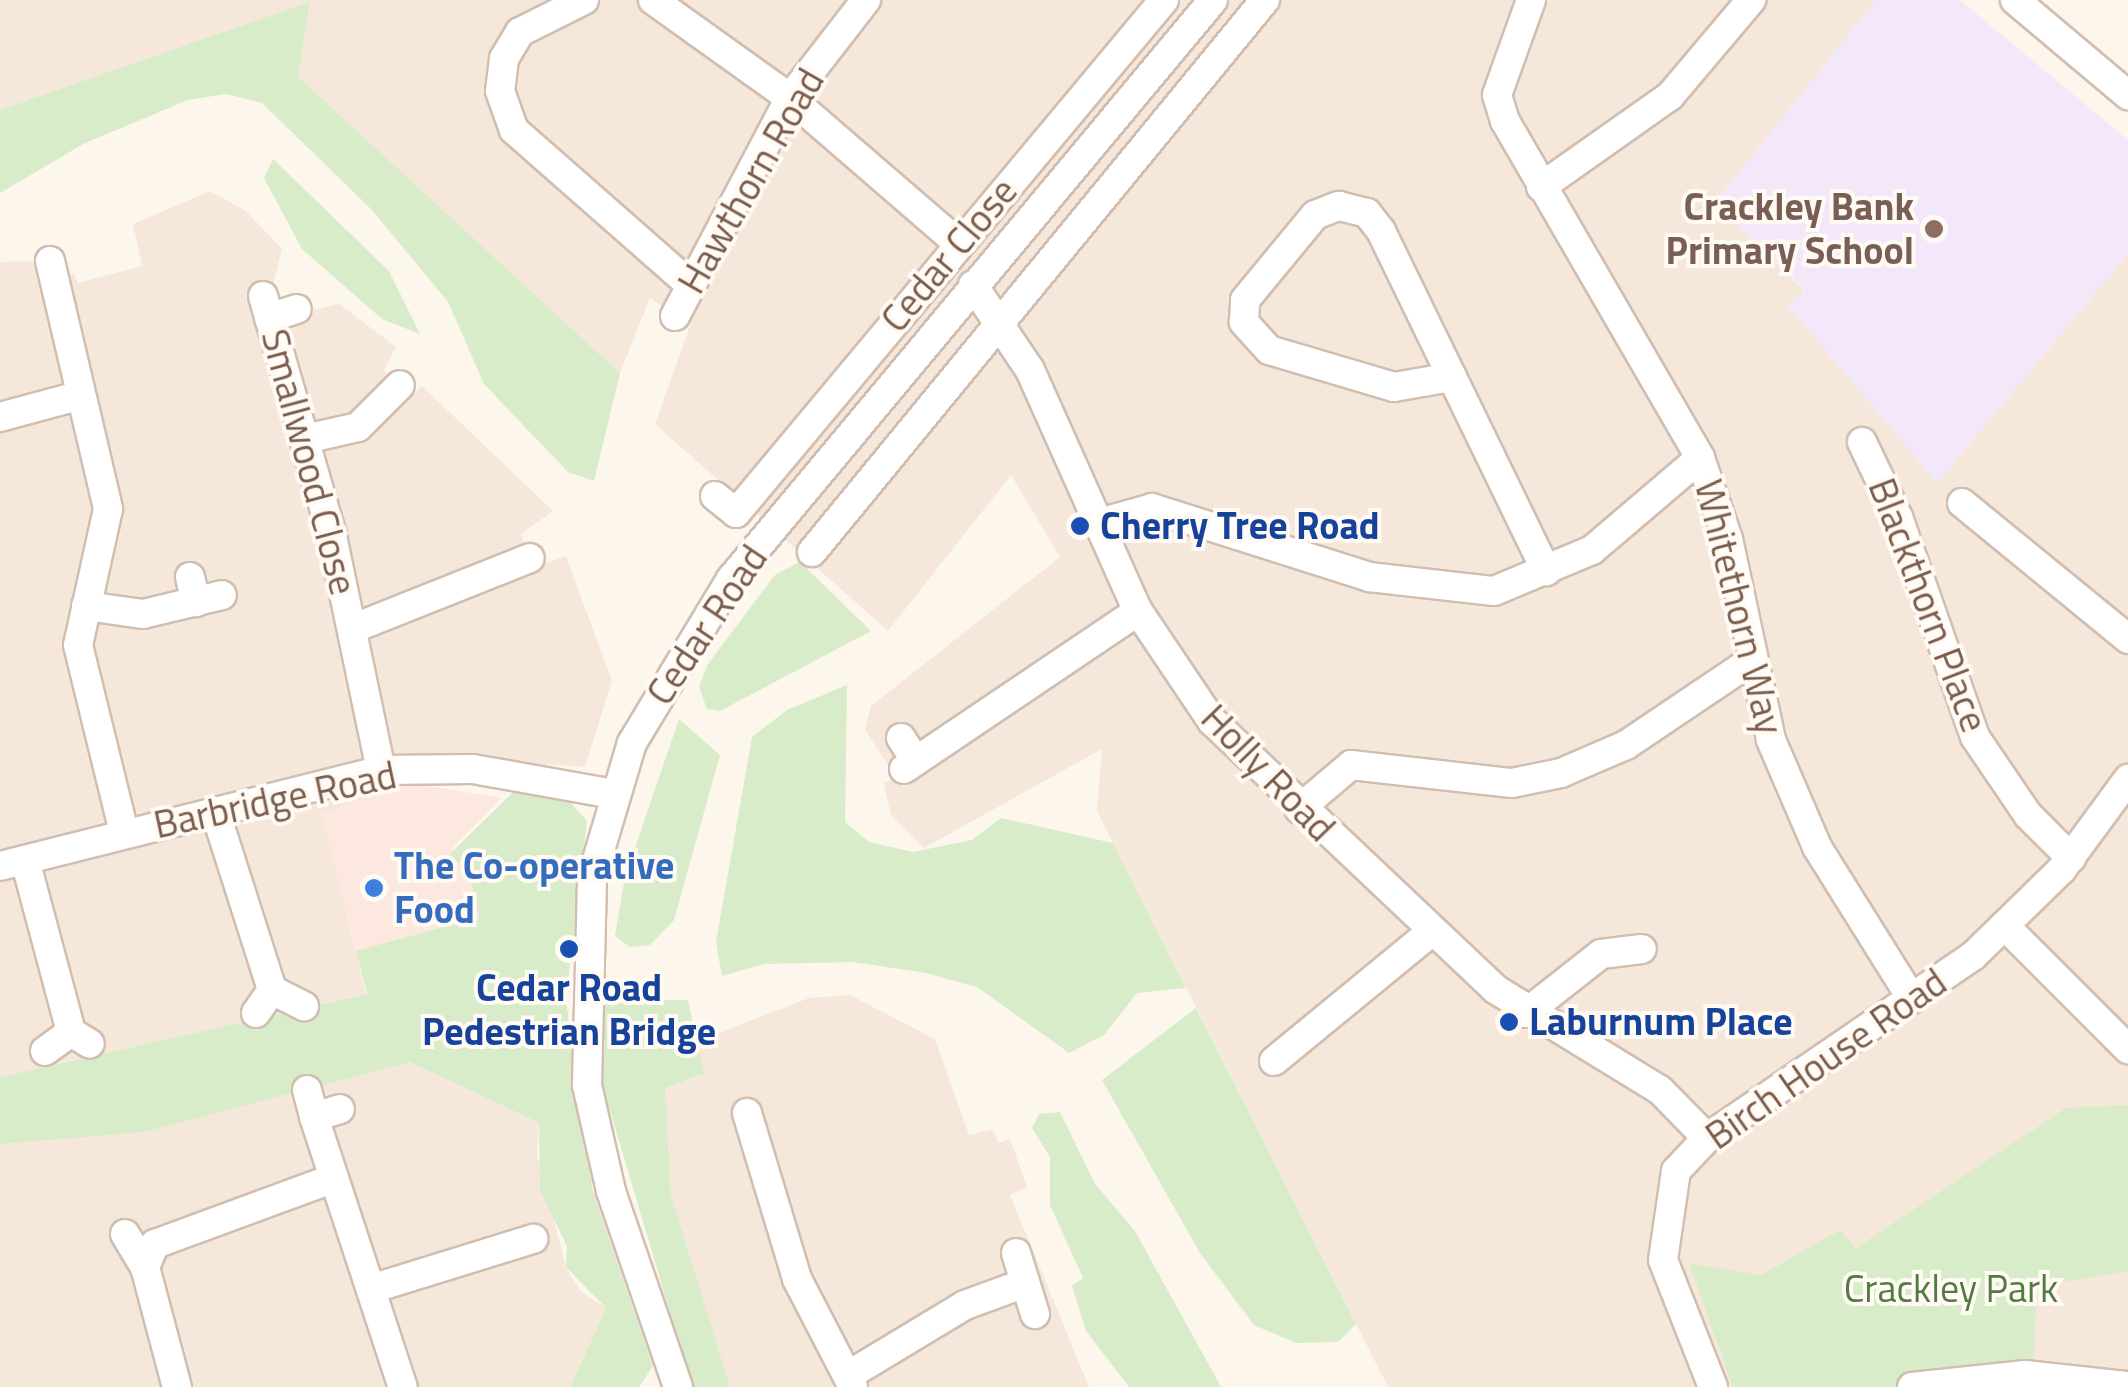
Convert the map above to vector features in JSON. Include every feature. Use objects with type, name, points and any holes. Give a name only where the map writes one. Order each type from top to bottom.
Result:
[{"type":"street","points":[[584,0],[520,32],[504,59],[500,90],[514,130],[689,284]]},
{"type":"street","name":"Hawthorn Road","points":[[675,316],[790,98],[866,0]]},
{"type":"street","name":"Cedar Close","points":[[726,504],[958,243],[1164,0]]},
{"type":"street","name":"Cedar Road","points":[[676,1386],[586,1084],[584,944],[613,794],[690,637],[973,286],[1213,0]]},
{"type":"street","points":[[813,539],[1002,321],[1265,0]]},
{"type":"street","name":"Whitethorn Way","points":[[1531,0],[1497,95],[1541,187],[1700,458],[1728,540],[1748,663],[1817,847],[1912,1000]]},
{"type":"street","points":[[1541,187],[1670,96],[1752,0]]},
{"type":"street","points":[[2016,0],[2128,95]]},
{"type":"street","points":[[667,4],[790,98],[958,243]]},
{"type":"street","points":[[1452,377],[1394,388],[1268,350],[1244,322],[1244,300],[1315,215],[1339,206],[1367,213],[1452,377],[1546,571]]},
{"type":"street","points":[[59,270],[78,396],[108,509],[86,606],[82,674],[124,832]]},
{"type":"street","name":"Holly Road","points":[[973,286],[1002,321],[1138,611],[1212,721],[1300,809],[1526,1013],[1660,1090],[1707,1138]]},
{"type":"street","name":"Smallwood Close","points":[[297,309],[266,307],[306,439],[354,628],[380,770]]},
{"type":"street","points":[[306,439],[358,427],[400,385]]},
{"type":"street","points":[[0,417],[78,396]]},
{"type":"street","name":"Blackthorn Place","points":[[1862,442],[1976,737],[2028,815],[2071,858]]},
{"type":"street","points":[[1096,524],[1152,508],[1369,576],[1494,591],[1592,550],[1700,458]]},
{"type":"street","points":[[1962,503],[2128,639]]},
{"type":"street","name":"Smallwood Close","points":[[354,628],[530,558]]},
{"type":"street","points":[[86,606],[144,614],[203,591]]},
{"type":"street","points":[[907,756],[1138,611]]},
{"type":"street","points":[[1300,809],[1351,765],[1512,783],[1561,774],[1626,745],[1748,663]]},
{"type":"street","name":"Barbridge Road","points":[[12,863],[380,770],[473,770],[613,794]]},
{"type":"street","name":"Birch House Road","points":[[1713,1387],[1662,1260],[1668,1188],[1707,1138],[1912,1000],[2006,927],[2071,858],[2128,779]]},
{"type":"street","points":[[216,811],[264,1002],[304,1006]]},
{"type":"street","points":[[12,863],[80,1038],[45,1051]]},
{"type":"street","points":[[2006,927],[2128,1049]]},
{"type":"street","points":[[1274,1060],[1432,931]]},
{"type":"street","points":[[1526,1013],[1601,954],[1642,948]]},
{"type":"street","points":[[320,1106],[332,1179],[403,1387]]},
{"type":"street","points":[[747,1113],[798,1279],[851,1381],[964,1304],[1025,1283]]},
{"type":"street","points":[[144,1267],[155,1244],[332,1179]]},
{"type":"street","points":[[125,1234],[144,1267],[177,1387]]},
{"type":"street","points":[[371,1288],[533,1239]]},
{"type":"street","points":[[1016,1253],[1035,1314]]},
{"type":"street","points":[[1912,1387],[2025,1375],[2128,1386]]},
{"type":"shaded area","points":[[0,0],[1876,0],[1714,204],[1805,291],[1788,306],[1938,482],[2128,254],[2128,1387],[1388,1387],[1097,811],[1102,749],[924,848],[891,815],[884,784],[895,776],[865,730],[871,706],[1060,557],[1011,475],[888,631],[655,424],[690,326],[650,298],[620,373],[297,77],[310,4],[0,110]]},
{"type":"shaded area","name":"Crackley Bank Primary School","points":[[1876,0],[1960,0],[2128,140],[2128,254],[1937,483],[1788,306],[1805,290],[1714,204]]},
{"type":"shaded area","points":[[210,191],[246,211],[282,249],[272,289],[282,301],[299,313],[339,304],[396,347],[384,370],[410,398],[422,386],[553,511],[521,534],[531,568],[566,556],[612,681],[585,767],[398,754],[409,783],[323,814],[366,994],[0,1077],[0,262],[50,261],[53,277],[74,273],[78,283],[142,266],[133,224]]},
{"type":"shaded area","points":[[409,783],[502,798],[451,849],[466,860],[479,917],[356,951],[323,814]]},
{"type":"shaded area","points":[[850,995],[935,1039],[969,1135],[993,1129],[998,1143],[1010,1139],[1027,1187],[1010,1195],[1089,1387],[729,1387],[671,1195],[665,1088],[702,1075],[695,1042],[809,998]]},
{"type":"shaded area","points":[[410,1062],[539,1123],[537,1154],[566,1267],[580,1291],[606,1308],[570,1387],[0,1387],[0,1144]]},
{"type":"green space","points":[[310,2],[298,77],[620,373],[594,481],[568,472],[484,384],[448,302],[372,210],[262,103],[226,94],[188,100],[85,143],[0,193],[0,110]]},
{"type":"green space","points":[[273,159],[389,271],[420,334],[382,319],[302,249],[264,178]]},
{"type":"green space","points":[[800,562],[871,631],[720,711],[707,709],[699,687],[708,664],[775,575]]},
{"type":"green space","points":[[847,685],[845,822],[869,842],[913,852],[972,840],[1001,818],[1113,843],[1186,988],[1137,993],[1104,1035],[1069,1053],[977,987],[926,973],[853,962],[764,964],[722,976],[716,942],[752,737],[787,710]]},
{"type":"green space","points":[[679,719],[720,755],[674,920],[650,945],[630,947],[615,936],[625,877]]},
{"type":"green space","points":[[513,792],[570,802],[587,821],[566,1000],[593,1192],[653,1366],[639,1387],[570,1387],[606,1308],[566,1267],[567,1246],[540,1191],[539,1123],[410,1062],[144,1132],[0,1144],[0,1077],[367,994],[356,951],[479,917],[466,861],[451,864],[448,856]]},
{"type":"green space","points":[[688,1000],[704,1074],[665,1088],[671,1195],[730,1387],[692,1387],[601,1080],[597,1001]]},
{"type":"green space","points":[[1196,1008],[1356,1324],[1338,1342],[1296,1343],[1254,1325],[1200,1253],[1102,1080]]},
{"type":"green space","name":"Crackley Park","points":[[2128,1105],[2128,1271],[2037,1286],[2033,1368],[1902,1387],[1733,1387],[1689,1263],[1761,1275],[1840,1230],[1856,1248],[2066,1108]]},
{"type":"green space","points":[[1060,1112],[1095,1184],[1135,1231],[1221,1387],[1129,1387],[1086,1331],[1072,1286],[1083,1278],[1050,1205],[1050,1157],[1032,1128],[1039,1114]]},
{"type":"place","name":"Crackley Bank Primary School","points":[[1934,229]]},
{"type":"place","name":"Cherry Tree Road","points":[[1080,526]]},
{"type":"place","name":"The Co-operative Food","points":[[374,888]]},
{"type":"place","name":"Cedar Road Pedestrian Bridge","points":[[569,949]]},
{"type":"place","name":"Laburnum Place","points":[[1509,1022]]}]
